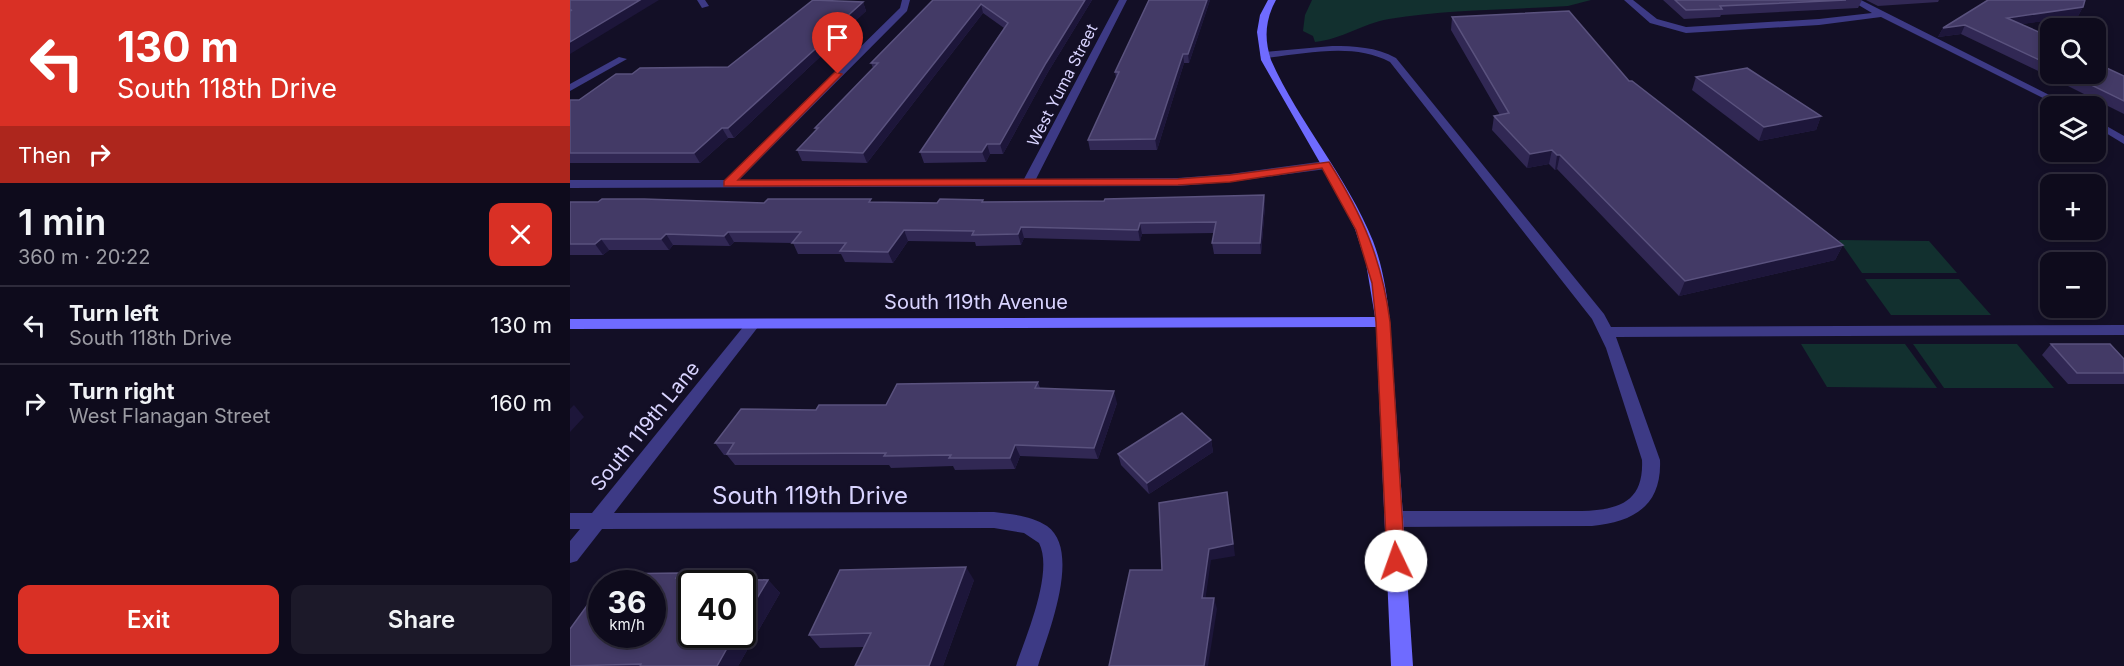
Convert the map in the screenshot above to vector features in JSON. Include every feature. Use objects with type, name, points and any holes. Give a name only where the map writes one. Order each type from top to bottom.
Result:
[{"type":"street","points":[[728,184],[904,9],[906,0]]},
{"type":"street","name":"West Yuma Street","points":[[1029,183],[1123,0]]},
{"type":"street","points":[[1272,0],[1263,22],[1265,55],[1354,215],[1368,247],[1378,283],[1383,322],[1402,666]]},
{"type":"street","points":[[1628,0],[1651,21],[1666,27],[1695,30],[1819,22],[1882,14]]},
{"type":"street","points":[[1854,0],[2046,96]]},
{"type":"street","points":[[1265,55],[1347,50],[1380,53],[1393,60],[1599,317],[1607,332],[1647,443],[1652,476],[1648,491],[1640,501],[1627,510],[1608,516],[1394,519]]},
{"type":"street","points":[[570,88],[622,59]]},
{"type":"street","points":[[2106,129],[2124,141]]},
{"type":"street","points":[[570,184],[1204,181],[1326,165]]},
{"type":"street","name":"South 119th Avenue","points":[[570,324],[1383,322]]},
{"type":"street","name":"South 119th Lane","points":[[570,555],[753,324]]},
{"type":"street","points":[[1607,332],[2124,330]]},
{"type":"street","name":"South 119th Drive","points":[[570,521],[994,520],[1031,527],[1047,537],[1054,554],[1052,575],[1027,666]]},
{"type":"green space","points":[[1312,0],[1591,0],[1568,6],[1456,12],[1389,19],[1334,38],[1315,42],[1313,36],[1303,31],[1305,15]]},
{"type":"green space","points":[[1839,240],[1929,241],[1957,273],[1862,273]]},
{"type":"green space","points":[[1865,279],[1959,279],[1991,315],[1891,315]]},
{"type":"green space","points":[[1801,344],[1905,344],[1937,388],[1827,387]]},
{"type":"green space","points":[[1913,344],[2017,344],[2054,388],[1944,388]]},
{"type":"building","points":[[570,0],[640,0],[570,42],[570,11],[572,10],[570,10]]},
{"type":"building","points":[[813,0],[863,2],[831,31],[835,31],[728,128],[722,128],[694,153],[570,153],[570,100],[579,100],[616,74],[632,74],[640,68],[728,67]]},
{"type":"building","points":[[933,0],[1085,0],[1000,144],[987,144],[982,152],[920,152],[1008,23],[981,4],[863,153],[797,150],[818,128],[815,128],[878,63],[871,63]]},
{"type":"building","points":[[1149,0],[1207,0],[1188,54],[1183,54],[1155,139],[1088,140],[1119,72],[1115,72]]},
{"type":"building","points":[[1675,0],[1846,0],[1720,6],[1722,9],[1686,10]]},
{"type":"building","points":[[1988,0],[2085,0],[2083,7],[2007,18],[2040,33],[2040,60],[1965,25],[1943,28]]},
{"type":"building","points":[[1569,11],[1629,81],[1632,81],[1843,245],[1685,281],[1560,155],[1552,150],[1530,154],[1494,116],[1509,113],[1452,17]]},
{"type":"building","points":[[1747,68],[1821,116],[1764,127],[1696,77]]},
{"type":"building","points":[[2106,68],[2124,76],[2124,101],[2089,84],[2106,84]]},
{"type":"building","points":[[1264,195],[1260,243],[1212,243],[1216,222],[1140,223],[1138,230],[1021,227],[1018,234],[972,235],[974,231],[904,230],[888,252],[840,251],[846,243],[792,243],[801,232],[728,232],[724,236],[666,234],[661,239],[601,239],[595,244],[570,244],[570,202],[598,202],[602,199],[764,203],[768,199],[871,199],[869,202],[937,203],[940,199],[983,200],[982,202],[1104,201],[1105,199]]},
{"type":"building","points":[[2051,344],[2110,344],[2124,359],[2124,373],[2077,373]]},
{"type":"building","points":[[1038,382],[1035,388],[1114,391],[1094,448],[1015,445],[1010,458],[949,458],[951,455],[884,456],[886,453],[727,454],[734,443],[715,443],[741,409],[816,410],[819,405],[886,405],[897,384]]},
{"type":"building","points":[[1182,413],[1211,440],[1147,483],[1118,454]]},
{"type":"building","points":[[1227,492],[1233,544],[1209,549],[1202,598],[1214,598],[1204,666],[1109,666],[1130,570],[1162,570],[1159,503]]},
{"type":"building","points":[[966,567],[929,666],[855,666],[871,633],[809,635],[840,570]]},
{"type":"building","points":[[666,573],[678,573],[676,578],[678,578],[678,648],[727,648],[717,666],[640,666],[641,664],[570,666],[570,629],[588,604],[588,648],[666,648]]},
{"type":"building","points":[[756,580],[768,580],[756,600]]},
{"type":"route","points":[[838,74],[728,184],[1178,182],[1260,175],[1326,165],[1362,230],[1378,283],[1383,322],[1396,561]]}]
